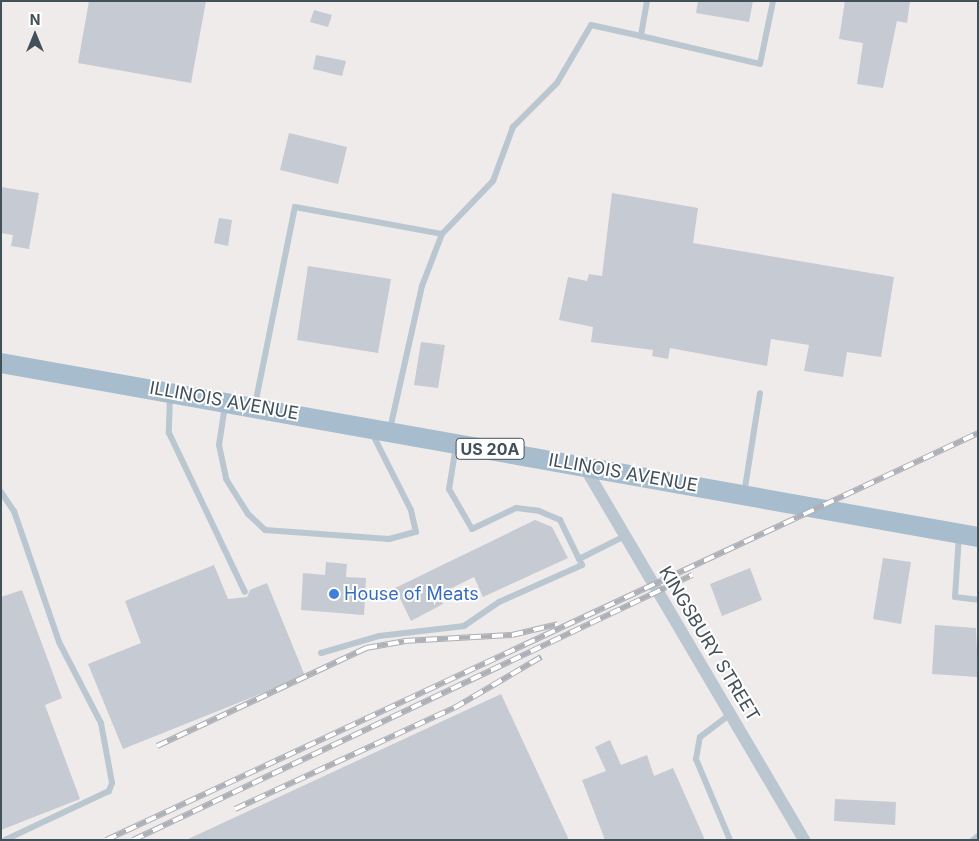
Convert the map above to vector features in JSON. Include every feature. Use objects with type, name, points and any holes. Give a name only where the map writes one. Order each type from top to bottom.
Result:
[{"type":"main road","name":"ILLINOIS AVENUE","points":[[1,363],[255,406],[968,536]]},
{"type":"street","name":"KINGSBURY STREET","points":[[584,466],[804,840]]},
{"type":"lane","points":[[640,36],[647,1]]},
{"type":"lane","points":[[390,431],[422,286],[442,234],[493,181],[513,127],[557,83],[591,25],[760,64],[773,1]]},
{"type":"lane","points":[[255,406],[295,207],[442,234]]},
{"type":"lane","points":[[170,392],[169,433],[245,592]]},
{"type":"lane","points":[[744,495],[760,393]]},
{"type":"lane","points":[[225,401],[219,445],[226,479],[248,514],[265,530],[389,539],[416,532],[411,510],[369,427]]},
{"type":"lane","points":[[320,653],[379,636],[464,626],[500,602],[582,565],[560,520],[539,511],[516,508],[472,529],[449,489],[456,443]]},
{"type":"lane","points":[[1,492],[14,511],[59,642],[101,723],[112,783],[109,791],[5,840]]},
{"type":"lane","points":[[579,559],[625,536]]},
{"type":"lane","points":[[968,536],[955,597],[978,600]]},
{"type":"lane","points":[[730,714],[700,736],[696,758],[730,840]]},
{"type":"lane","points":[[974,840],[978,836]]},
{"type":"building","points":[[89,1],[206,1],[191,83],[78,63]]},
{"type":"building","points":[[698,1],[753,1],[749,22],[696,13]]},
{"type":"building","points":[[845,1],[910,1],[907,23],[897,21],[883,88],[857,84],[863,43],[839,39]]},
{"type":"building","points":[[314,10],[332,15],[328,27],[310,22]]},
{"type":"building","points":[[316,55],[346,61],[342,76],[313,69]]},
{"type":"building","points":[[289,133],[347,147],[338,184],[280,170]]},
{"type":"building","points":[[1,187],[39,193],[29,249],[11,246],[13,235],[1,233]]},
{"type":"building","points":[[612,193],[698,208],[693,243],[894,277],[881,357],[847,352],[843,377],[804,371],[809,345],[771,339],[767,366],[670,348],[668,359],[652,356],[653,350],[591,342],[593,327],[559,320],[568,277],[587,281],[589,274],[602,276]]},
{"type":"building","points":[[219,218],[232,220],[228,246],[214,243]]},
{"type":"building","points":[[308,266],[391,279],[378,353],[297,340]]},
{"type":"building","points":[[421,342],[445,345],[438,388],[414,385]]},
{"type":"building","points":[[535,520],[552,527],[568,558],[483,597],[474,577],[438,595],[443,604],[411,621],[395,588]]},
{"type":"building","points":[[883,558],[911,562],[901,624],[873,619]]},
{"type":"building","name":"House of Meats","points":[[326,562],[347,564],[346,577],[366,578],[364,615],[301,610],[303,573],[325,575]]},
{"type":"building","points":[[214,565],[228,599],[247,597],[250,590],[267,583],[305,676],[123,749],[88,664],[141,643],[125,601]]},
{"type":"building","points":[[750,568],[762,600],[722,616],[710,584]]},
{"type":"building","points":[[22,590],[62,698],[45,705],[80,799],[1,830],[1,597]]},
{"type":"building","points":[[935,625],[976,628],[978,677],[932,674]]},
{"type":"building","points":[[501,694],[569,840],[186,840]]},
{"type":"building","points":[[610,740],[621,765],[647,755],[654,776],[673,768],[705,840],[605,840],[582,780],[606,771],[595,747]]},
{"type":"building","points":[[835,799],[896,802],[895,825],[834,821]]},
{"type":"railway","points":[[106,840],[978,433]]},
{"type":"railway","points":[[133,840],[692,575]]},
{"type":"railway","points":[[157,746],[366,648],[404,641],[512,635],[558,624]]},
{"type":"railway","points":[[235,809],[454,708],[541,657]]},
{"type":"place","name":"House of Meats","points":[[334,594]]}]
